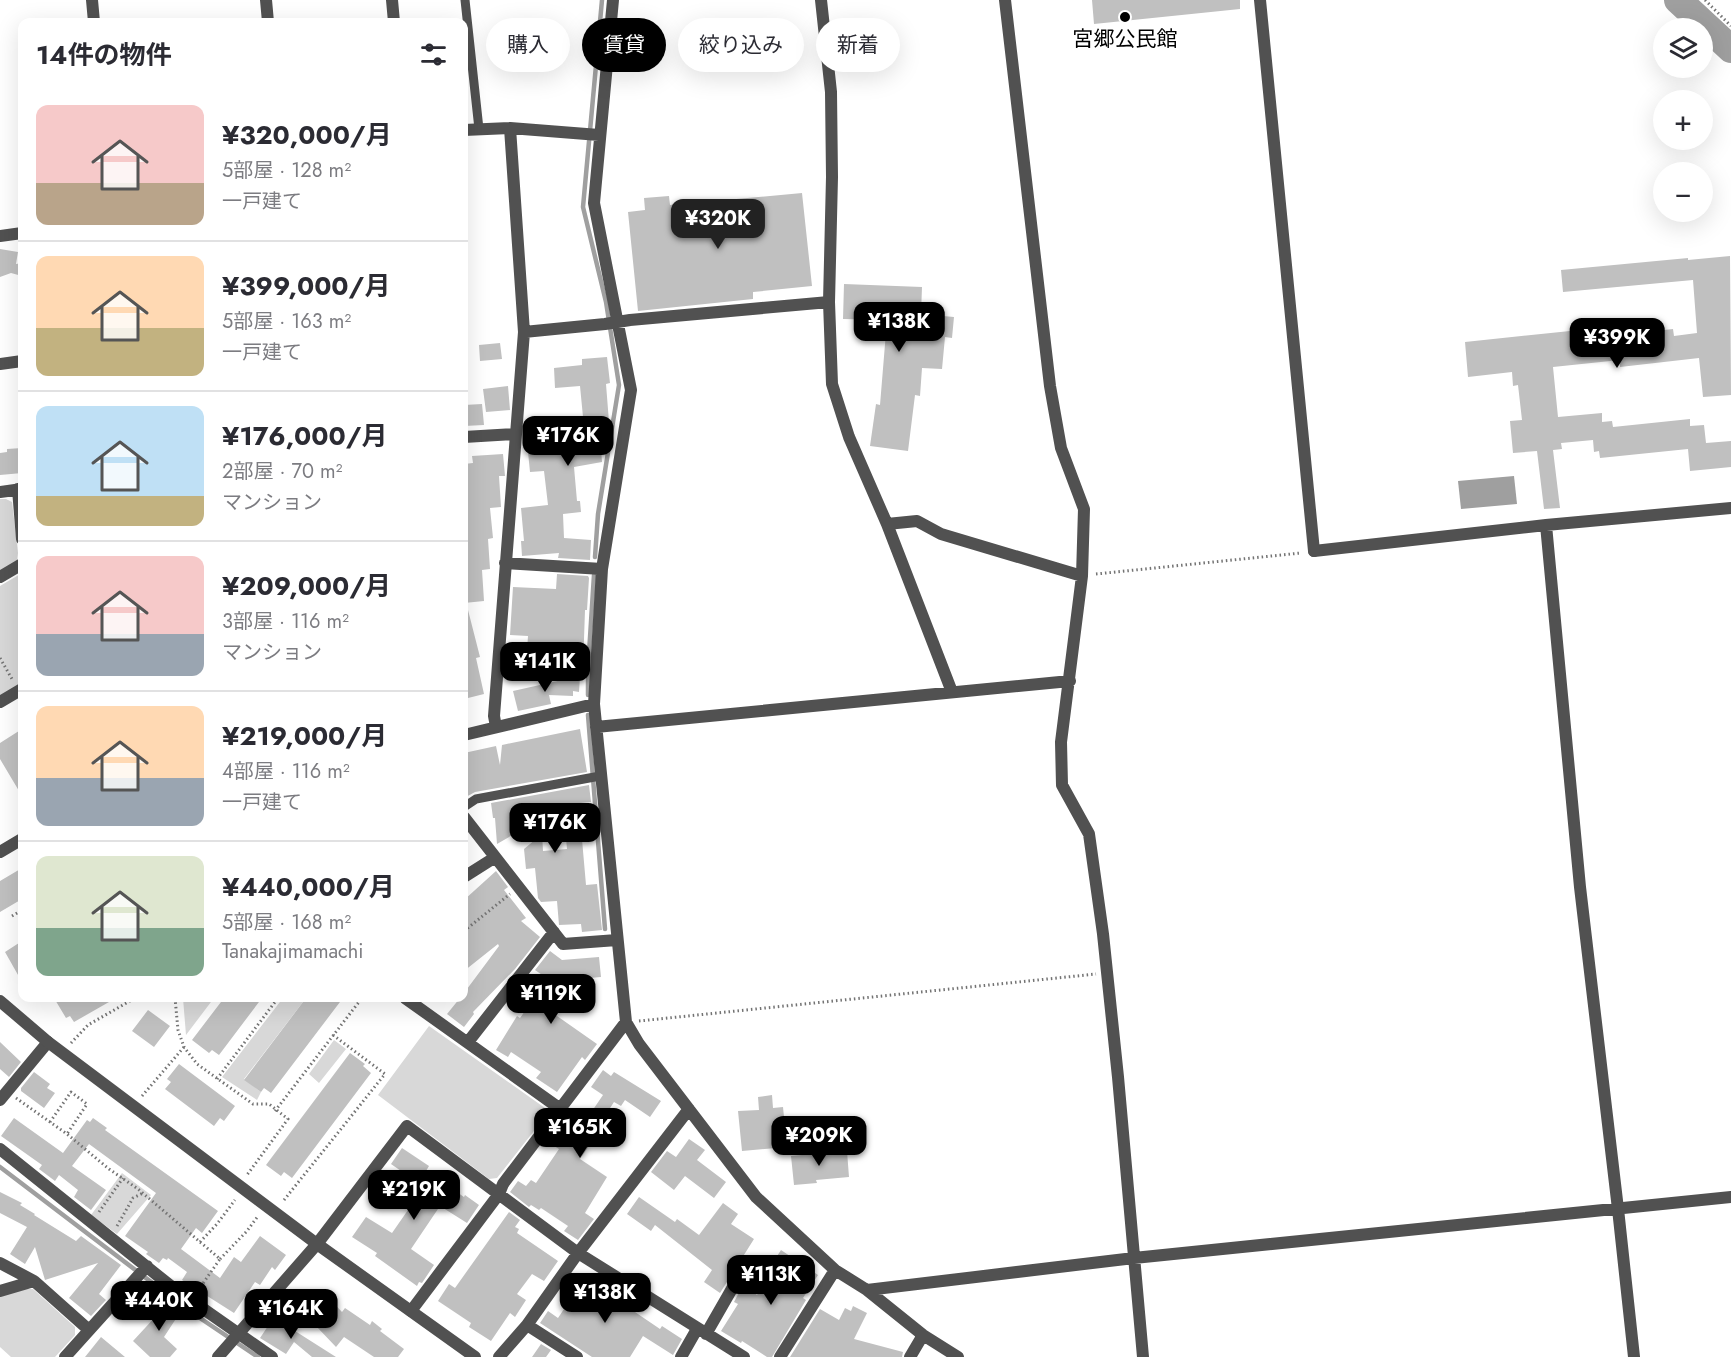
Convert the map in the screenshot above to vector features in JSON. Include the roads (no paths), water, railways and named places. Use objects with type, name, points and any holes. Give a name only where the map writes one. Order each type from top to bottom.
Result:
[{"type":"street","points":[[92,0],[94,18]]},
{"type":"street","points":[[266,0],[267,18]]},
{"type":"street","points":[[392,0],[394,18]]},
{"type":"street","points":[[613,0],[594,203],[631,390],[602,569],[594,704],[626,1022],[639,1044],[756,1197],[835,1270],[867,1290],[923,1335],[958,1357]]},
{"type":"street","points":[[821,0],[831,92],[832,177],[829,302],[832,384],[849,437],[887,524],[952,692]]},
{"type":"street","points":[[1005,0],[1050,386],[1061,448],[1084,509],[1082,576],[1061,742],[1062,784],[1089,834],[1107,973],[1143,1357]]},
{"type":"street","points":[[1260,0],[1314,551],[1546,525],[1731,508]]},
{"type":"street","points":[[496,727],[494,716],[524,332],[510,128]]},
{"type":"street","points":[[468,130],[510,128],[599,135]]},
{"type":"street","points":[[0,236],[18,234]]},
{"type":"street","points":[[524,332],[829,302]]},
{"type":"street","points":[[0,364],[18,362]]},
{"type":"street","points":[[468,437],[515,434]]},
{"type":"street","points":[[0,492],[18,489]]},
{"type":"street","points":[[887,524],[917,521],[941,534],[1082,576]]},
{"type":"street","points":[[1546,525],[1580,887],[1634,1357]]},
{"type":"street","points":[[505,563],[602,569]]},
{"type":"street","points":[[0,577],[18,566]]},
{"type":"street","points":[[596,727],[1070,681]]},
{"type":"street","points":[[0,702],[18,692]]},
{"type":"street","points":[[468,734],[594,704]]},
{"type":"street","points":[[468,822],[563,944],[617,940]]},
{"type":"street","points":[[0,852],[18,841]]},
{"type":"street","points":[[468,874],[494,858]]},
{"type":"street","points":[[468,1041],[554,932]]},
{"type":"street","points":[[0,1001],[48,1042],[316,1244],[475,1357]]},
{"type":"street","points":[[411,1002],[559,1108]]},
{"type":"street","points":[[411,1311],[499,1194],[503,1184],[559,1108],[626,1022]]},
{"type":"street","points":[[4,1096],[48,1042]]},
{"type":"street","points":[[500,1357],[689,1109]]},
{"type":"street","points":[[219,1357],[316,1244],[407,1126],[578,1253],[744,1357]]},
{"type":"street","points":[[0,1149],[191,1300],[272,1357]]},
{"type":"street","points":[[867,1290],[1134,1258],[1731,1197]]},
{"type":"street","points":[[0,1263],[34,1281],[89,1330]]},
{"type":"street","points":[[66,1357],[147,1266]]},
{"type":"street","points":[[681,1357],[745,1266]]},
{"type":"street","points":[[780,1357],[835,1270]]},
{"type":"street","points":[[0,1291],[34,1281]]},
{"type":"street","points":[[527,1324],[577,1357]]},
{"type":"street","points":[[910,1357],[923,1335]]},
{"type":"lane","points":[[465,0],[467,18]]},
{"type":"lane","points":[[468,28],[479,129]]},
{"type":"lane","points":[[468,805],[476,800],[600,776]]},
{"type":"waterway","points":[[595,557],[598,514],[619,385],[606,302],[583,207],[602,0]]},
{"type":"waterway","points":[[1678,0],[1731,49]]},
{"type":"waterway","points":[[588,695],[594,575]]},
{"type":"waterway","points":[[588,715],[605,929]]},
{"type":"waterway","points":[[0,1167],[188,1310],[258,1357]]},
{"type":"place","name":"宮郷公民館","points":[[1125,17]]}]
